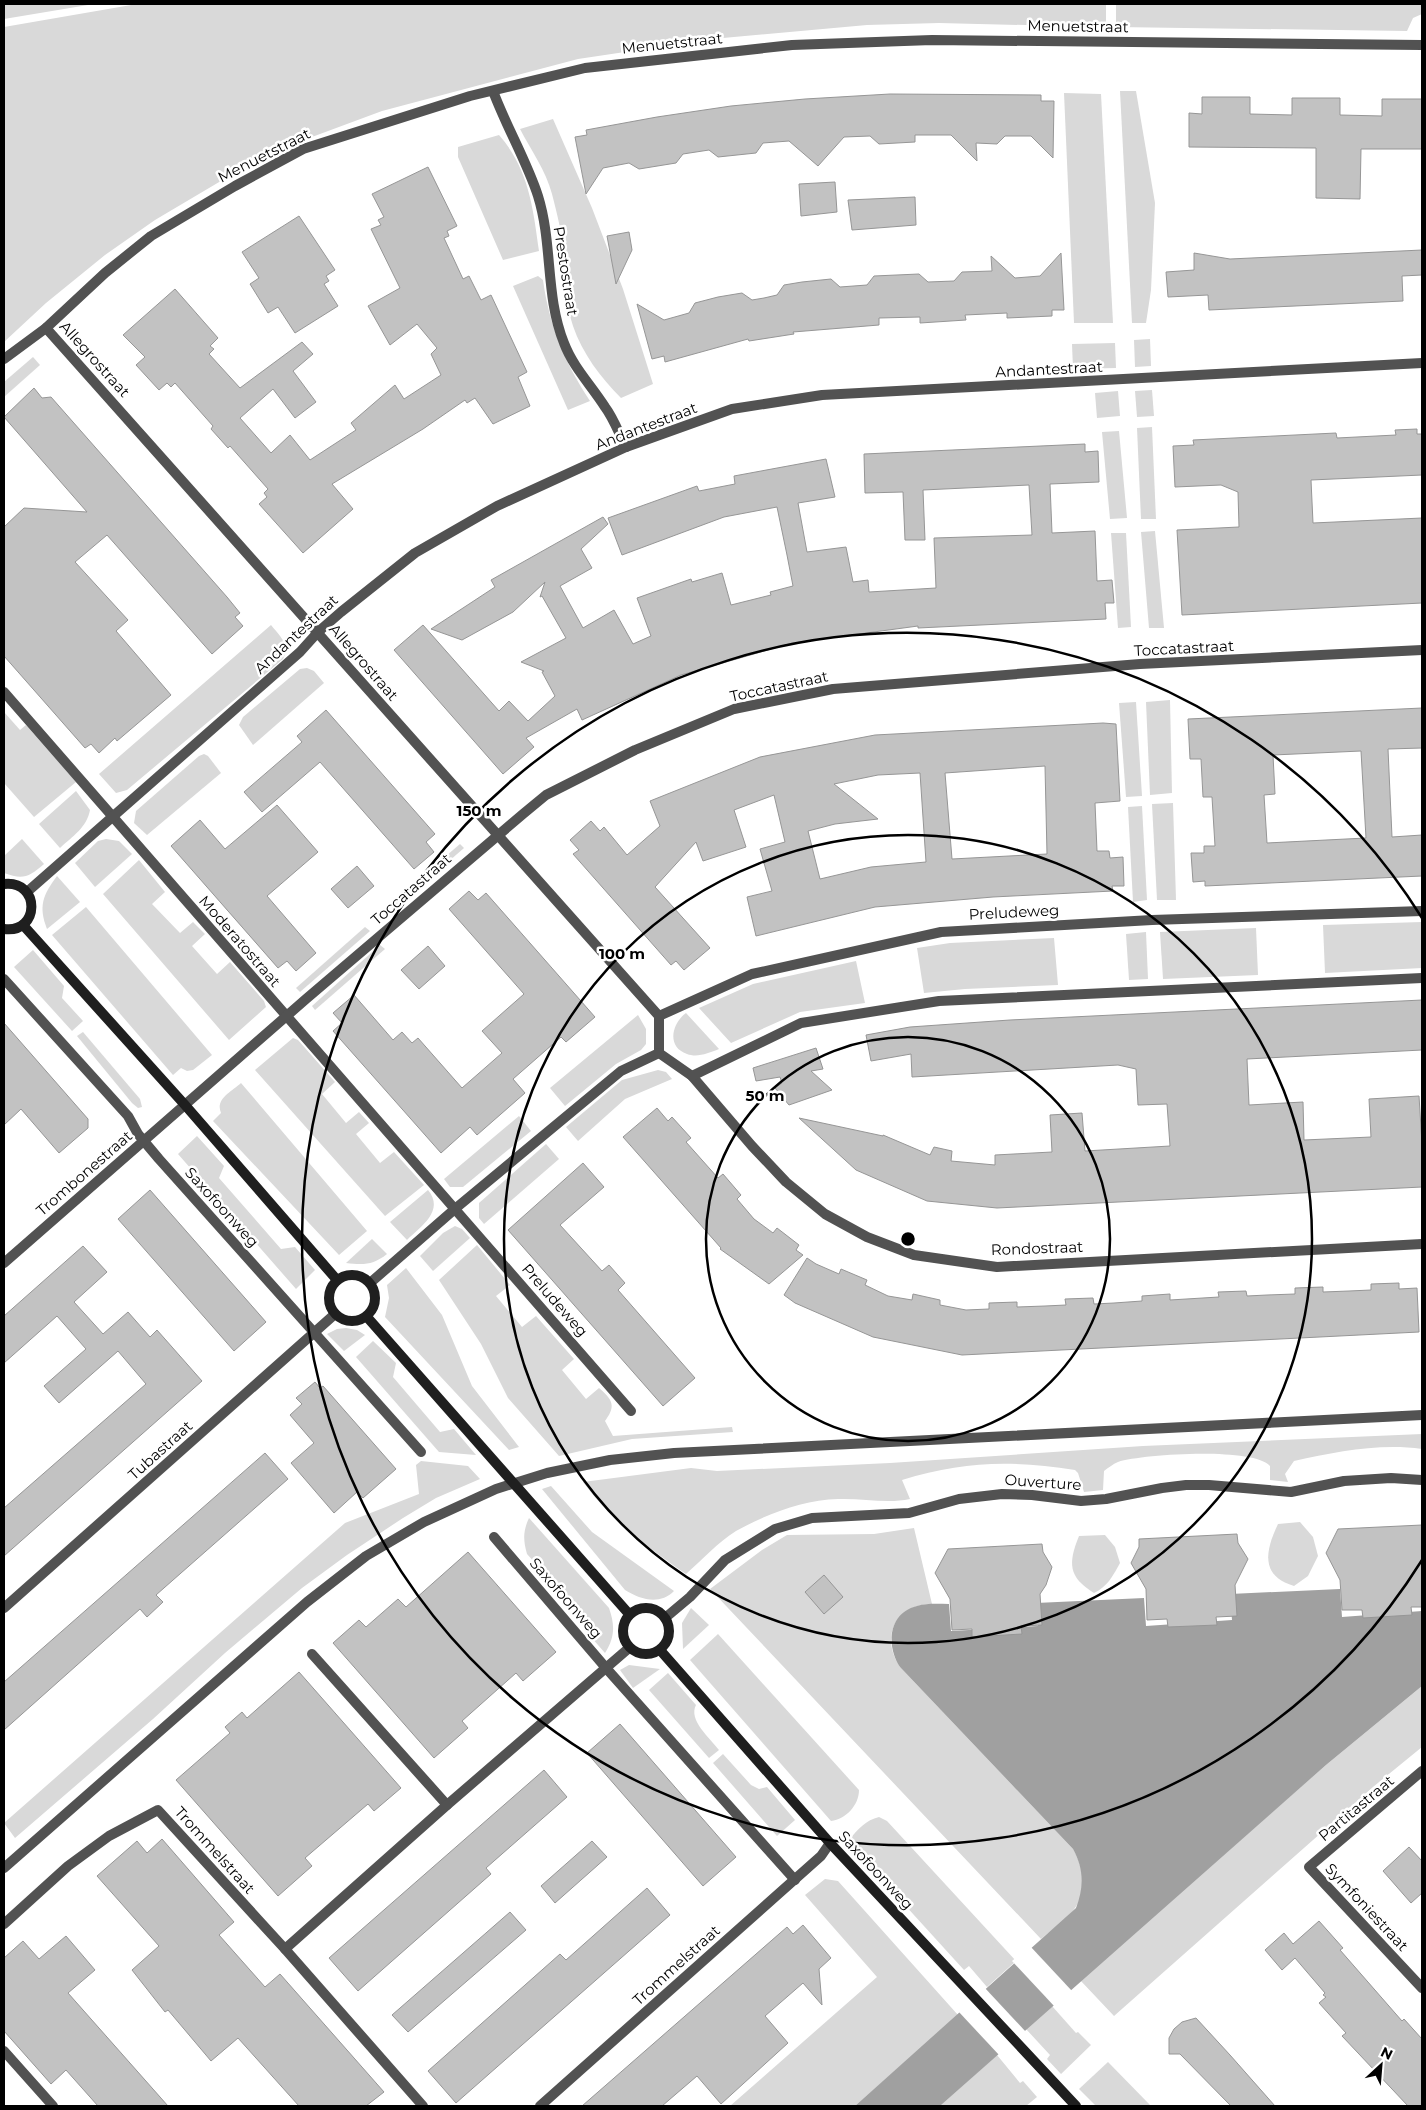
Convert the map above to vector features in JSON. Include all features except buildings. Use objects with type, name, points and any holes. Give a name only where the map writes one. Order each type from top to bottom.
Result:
[{"type":"street","name":"Menuetstraat","points":[[4,359],[46,328],[105,273],[151,236],[235,186],[303,149],[386,122],[493,91],[584,68],[792,44],[932,40],[1422,45]]},
{"type":"street","name":"Prestostraat","points":[[493,91],[505,123],[538,196],[556,316],[564,343],[581,375],[606,408],[626,448]]},
{"type":"street","name":"Allegrostraat","points":[[46,328],[659,1016]]},
{"type":"street","name":"Andantestraat","points":[[27,892],[300,652],[318,632],[415,553],[497,506],[626,448],[732,409],[822,395],[1422,363]]},
{"type":"street","name":"Toccatastraat","points":[[185,1105],[546,794],[635,750],[734,709],[833,689],[1140,664],[1422,650]]},
{"type":"street","name":"Moderatostraat","points":[[4,692],[112,818],[456,1208]]},
{"type":"street","points":[[4,884],[18,885],[27,892],[30,897],[31,909],[27,921],[22,925],[12,930],[4,929]]},
{"type":"street","name":"Preludeweg","points":[[659,1016],[752,974],[941,932],[1152,920],[1422,911]]},
{"type":"street","points":[[22,925],[185,1105],[337,1280]]},
{"type":"street","points":[[659,1053],[692,1076],[801,1023],[939,1001],[1422,978]]},
{"type":"street","name":"Saxofoonweg","points":[[4,979],[128,1116],[144,1141],[421,1452]]},
{"type":"street","points":[[659,1016],[659,1053]]},
{"type":"street","points":[[370,1283],[456,1208],[621,1071],[659,1053]]},
{"type":"street","name":"Rondostraat","points":[[692,1076],[752,1146],[786,1182],[825,1214],[866,1238],[914,1255],[997,1267],[1422,1244]]},
{"type":"street","name":"Trombonestraat","points":[[4,1264],[185,1105]]},
{"type":"street","name":"Preludeweg","points":[[456,1208],[631,1411]]},
{"type":"street","points":[[347,1275],[357,1275],[370,1283],[376,1301],[367,1317],[356,1322],[350,1322],[335,1314],[330,1305],[329,1294],[337,1280],[347,1275]]},
{"type":"street","name":"Tubastraat","points":[[4,1608],[335,1314]]},
{"type":"street","points":[[367,1317],[629,1614]]},
{"type":"street","points":[[4,1868],[307,1602],[366,1556],[424,1522],[496,1489],[547,1473],[610,1460],[674,1453],[1422,1415]]},
{"type":"street","name":"Ouverture","points":[[665,1618],[690,1597],[725,1560],[775,1530],[812,1518],[909,1513],[959,1499],[1002,1494],[1032,1495],[1081,1501],[1106,1499],[1186,1485],[1209,1485],[1291,1492],[1351,1481],[1391,1478],[1422,1480]]},
{"type":"street","name":"Saxofoonweg","points":[[494,1537],[606,1668],[795,1880]]},
{"type":"street","points":[[640,1608],[651,1608],[665,1618],[669,1635],[660,1650],[639,1654],[629,1648],[622,1633],[623,1623],[629,1614],[640,1608]]},
{"type":"street","points":[[285,1950],[447,1805],[629,1648]]},
{"type":"street","name":"Saxofoonweg","points":[[660,1650],[830,1843],[1076,2106]]},
{"type":"street","points":[[312,1654],[447,1805]]},
{"type":"street","name":"Partitastraat","points":[[1310,1867],[1422,1771]]},
{"type":"street","name":"Trommelstraat","points":[[4,1924],[68,1866],[109,1836],[158,1810],[423,2106]]},
{"type":"street","name":"Trommelstraat","points":[[540,2106],[795,1880],[821,1856],[830,1843]]},
{"type":"street","name":"Symfoniestraat","points":[[1310,1867],[1422,1988]]},
{"type":"street","points":[[4,2051],[53,2106]]},
{"type":"shaded area","points":[[4,4],[94,4],[4,19]]},
{"type":"shaded area","points":[[137,4],[1106,4],[1106,27],[939,23],[867,25],[712,39],[578,59],[382,111],[285,147],[231,175],[155,220],[105,255],[46,303],[4,342],[4,27]]},
{"type":"shaded area","points":[[1116,4],[1422,4],[1422,14],[1413,18],[1407,31],[1116,27]]},
{"type":"shaded area","points":[[1120,91],[1136,91],[1155,203],[1151,290],[1146,323],[1132,323]]},
{"type":"shaded area","points":[[1064,93],[1101,94],[1113,323],[1074,323]]},
{"type":"shaded area","points":[[553,119],[592,208],[623,289],[653,384],[621,398],[593,365],[581,346],[573,326],[567,299],[565,254],[552,194],[542,169],[520,129]]},
{"type":"shaded area","points":[[499,135],[517,161],[523,175],[532,204],[539,251],[503,260],[458,157],[458,147]]},
{"type":"shaded area","points":[[538,276],[543,280],[549,313],[559,343],[590,401],[568,410],[513,286]]},
{"type":"shaded area","points":[[1150,339],[1151,366],[1135,367],[1134,340]]},
{"type":"shaded area","points":[[1115,343],[1116,368],[1073,369],[1072,344]]},
{"type":"shaded area","points":[[33,357],[40,365],[4,397],[4,382]]},
{"type":"shaded area","points":[[1152,390],[1154,416],[1137,417],[1135,391]]},
{"type":"shaded area","points":[[1118,391],[1120,416],[1097,418],[1095,393]]},
{"type":"shaded area","points":[[1152,427],[1156,519],[1141,519],[1137,428]]},
{"type":"shaded area","points":[[1119,431],[1127,518],[1110,519],[1102,432]]},
{"type":"shaded area","points":[[1155,531],[1164,628],[1149,628],[1141,532]]},
{"type":"shaded area","points":[[1111,533],[1126,533],[1131,627],[1118,628]]},
{"type":"shaded area","points":[[271,625],[285,645],[286,649],[283,659],[127,790],[116,793],[99,774]]},
{"type":"shaded area","points":[[307,668],[314,671],[324,683],[253,745],[239,725],[243,717],[300,669]]},
{"type":"shaded area","points":[[1170,700],[1172,793],[1150,795],[1146,702]]},
{"type":"shaded area","points":[[1136,702],[1142,796],[1126,797],[1119,703]]},
{"type":"shaded area","points":[[4,712],[20,730],[26,725],[76,782],[34,817],[4,783]]},
{"type":"shaded area","points":[[204,754],[208,756],[221,773],[147,835],[134,823],[136,811],[199,756]]},
{"type":"shaded area","points":[[76,791],[90,810],[86,821],[79,831],[60,848],[39,824]]},
{"type":"shaded area","points":[[1173,803],[1176,900],[1157,900],[1152,804]]},
{"type":"shaded area","points":[[1142,806],[1147,900],[1133,902],[1128,807]]},
{"type":"shaded area","points":[[22,839],[44,864],[26,876],[21,877],[4,873],[4,856]]},
{"type":"shaded area","points":[[106,839],[119,841],[132,854],[95,887],[75,863],[98,841]]},
{"type":"shaded area","points":[[460,844],[464,848],[394,909],[390,904]]},
{"type":"shaded area","points":[[139,860],[165,892],[152,904],[180,933],[193,922],[205,934],[192,946],[217,974],[230,962],[264,1001],[266,1007],[229,1040],[103,894]]},
{"type":"shaded area","points":[[57,876],[80,902],[47,929],[43,914],[43,901],[48,889]]},
{"type":"shaded area","points":[[86,907],[212,1055],[193,1070],[187,1071],[181,1068],[173,1075],[52,935]]},
{"type":"shaded area","points":[[1422,922],[1422,968],[1325,973],[1323,925]]},
{"type":"shaded area","points":[[365,927],[370,931],[300,992],[296,988]]},
{"type":"shaded area","points":[[1256,928],[1258,975],[1163,979],[1160,932]]},
{"type":"shaded area","points":[[1146,932],[1148,979],[1129,980],[1126,934]]},
{"type":"shaded area","points":[[1054,938],[1058,985],[965,989],[924,993],[917,948],[950,943]]},
{"type":"shaded area","points":[[380,945],[385,949],[315,1010],[312,1006]]},
{"type":"shaded area","points":[[33,950],[64,986],[62,998],[83,1021],[72,1031],[14,967]]},
{"type":"shaded area","points":[[856,961],[865,1003],[800,1012],[731,1043],[699,1008],[753,984]]},
{"type":"shaded area","points":[[686,1013],[719,1049],[695,1055],[680,1051],[676,1046],[673,1035],[677,1023]]},
{"type":"shaded area","points":[[638,1015],[646,1029],[646,1044],[641,1050],[616,1064],[565,1106],[550,1088]]},
{"type":"shaded area","points":[[83,1032],[140,1099],[142,1107],[138,1108],[132,1103],[77,1036]]},
{"type":"shaded area","points":[[293,1038],[298,1040],[335,1082],[322,1094],[346,1123],[359,1112],[369,1123],[356,1134],[380,1163],[394,1152],[424,1185],[385,1216],[255,1070]]},
{"type":"shaded area","points":[[658,1070],[666,1072],[672,1079],[625,1099],[578,1141],[566,1127],[622,1080]]},
{"type":"shaded area","points":[[241,1083],[367,1231],[339,1255],[213,1121],[221,1113],[220,1104],[222,1100]]},
{"type":"shaded area","points":[[519,1116],[531,1131],[463,1187],[450,1187],[444,1179]]},
{"type":"shaded area","points":[[197,1136],[224,1166],[219,1178],[281,1249],[295,1247],[315,1270],[296,1289],[178,1154]]},
{"type":"shaded area","points":[[546,1144],[559,1159],[484,1224],[479,1218],[479,1203]]},
{"type":"shaded area","points":[[428,1190],[433,1198],[433,1211],[424,1224],[407,1240],[390,1222]]},
{"type":"shaded area","points":[[455,1226],[462,1229],[470,1238],[433,1271],[420,1256],[443,1233]]},
{"type":"shaded area","points":[[372,1239],[387,1254],[368,1263],[346,1263]]},
{"type":"shaded area","points":[[477,1245],[510,1285],[496,1296],[522,1327],[536,1316],[574,1359],[562,1370],[586,1399],[599,1388],[610,1400],[612,1407],[605,1421],[613,1436],[732,1427],[733,1432],[632,1439],[559,1456],[508,1398],[481,1344],[439,1280]]},
{"type":"shaded area","points":[[406,1268],[442,1315],[472,1386],[519,1447],[509,1450],[385,1317],[389,1298],[387,1285]]},
{"type":"shaded area","points":[[337,1329],[357,1330],[365,1335],[344,1351],[327,1334]]},
{"type":"shaded area","points":[[373,1341],[396,1363],[393,1377],[440,1432],[454,1429],[476,1455],[439,1452],[356,1357]]},
{"type":"shaded area","points":[[1422,1434],[1422,1449],[1406,1447],[1374,1448],[1294,1461],[1285,1474],[1288,1482],[1270,1480],[1270,1466],[1260,1460],[1221,1454],[1173,1455],[1118,1462],[1104,1471],[1103,1490],[1084,1492],[1078,1473],[1075,1470],[1009,1464],[988,1464],[946,1469],[902,1480],[910,1499],[892,1501],[825,1500],[799,1505],[773,1514],[729,1535],[686,1574],[631,1533],[606,1509],[583,1482],[691,1468],[717,1471],[890,1463],[1143,1446]]},
{"type":"shaded area","points":[[421,1461],[468,1466],[480,1479],[436,1498],[403,1518],[302,1588],[225,1653],[153,1719],[15,1838],[4,1823],[345,1523],[419,1494],[416,1465]]},
{"type":"shaded area","points":[[551,1486],[592,1532],[674,1591],[663,1598],[650,1600],[625,1590],[542,1489]]},
{"type":"shaded area","points":[[529,1518],[609,1608],[613,1631],[611,1642],[605,1653],[591,1637],[592,1630],[590,1624],[527,1554],[524,1536]]},
{"type":"shaded area","points":[[1300,1522],[1313,1537],[1318,1556],[1308,1576],[1294,1586],[1275,1576],[1270,1569],[1268,1561],[1271,1543],[1278,1524]]},
{"type":"shaded area","points":[[914,1528],[932,1604],[919,1606],[900,1616],[892,1634],[891,1645],[894,1656],[900,1667],[1073,1849],[1079,1863],[1083,1886],[1079,1901],[1068,1916],[1041,1939],[710,1589],[762,1550],[787,1535],[874,1534]]},
{"type":"shaded area","points":[[1105,1535],[1115,1547],[1120,1563],[1106,1584],[1094,1593],[1085,1587],[1075,1575],[1072,1562],[1073,1554],[1079,1536]]},
{"type":"shaded area","points":[[1340,1589],[1342,1617],[1422,1611],[1422,1686],[1326,1765],[940,2106],[855,2106],[1076,1908],[1082,1878],[1077,1856],[1073,1849],[900,1667],[893,1650],[892,1631],[900,1616],[907,1610],[921,1605],[949,1604],[951,1631],[1038,1626],[1036,1603],[1144,1598],[1146,1626],[1232,1620],[1230,1594]]},
{"type":"shaded area","points":[[691,1608],[709,1625],[683,1649],[682,1623]]},
{"type":"shaded area","points":[[718,1634],[859,1790],[854,1806],[842,1817],[831,1821],[690,1660]]},
{"type":"shaded area","points":[[629,1665],[660,1669],[633,1688],[620,1670]]},
{"type":"shaded area","points":[[668,1673],[696,1705],[694,1711],[697,1723],[719,1750],[709,1758],[649,1690]]},
{"type":"shaded area","points":[[1422,1686],[1422,1747],[1373,1787],[1114,2016],[1080,1980],[1326,1765]]},
{"type":"shaded area","points":[[723,1754],[751,1785],[759,1789],[767,1787],[795,1820],[777,1836],[713,1763]]},
{"type":"shaded area","points":[[879,1817],[887,1821],[1016,1961],[987,1987],[969,1966],[964,1970],[853,1848],[850,1839],[853,1835],[866,1823]]},
{"type":"shaded area","points":[[825,1879],[838,1881],[958,2015],[855,2106],[730,2106],[877,1977],[805,1895]]},
{"type":"shaded area","points":[[1052,2006],[1076,2033],[1078,2032],[1091,2045],[1061,2074],[1047,2059],[1050,2055],[1026,2029]]},
{"type":"shaded area","points":[[997,2055],[1020,2083],[1023,2081],[1037,2097],[1026,2106],[940,2106]]},
{"type":"shaded area","points":[[1108,2062],[1151,2106],[1096,2106],[1079,2089]]},
{"type":"pier","points":[[1030,1946],[1072,1991],[1055,2007],[1012,1961]]},
{"type":"pier","points":[[984,1987],[1026,2032],[1000,2056],[958,2011]]}]
